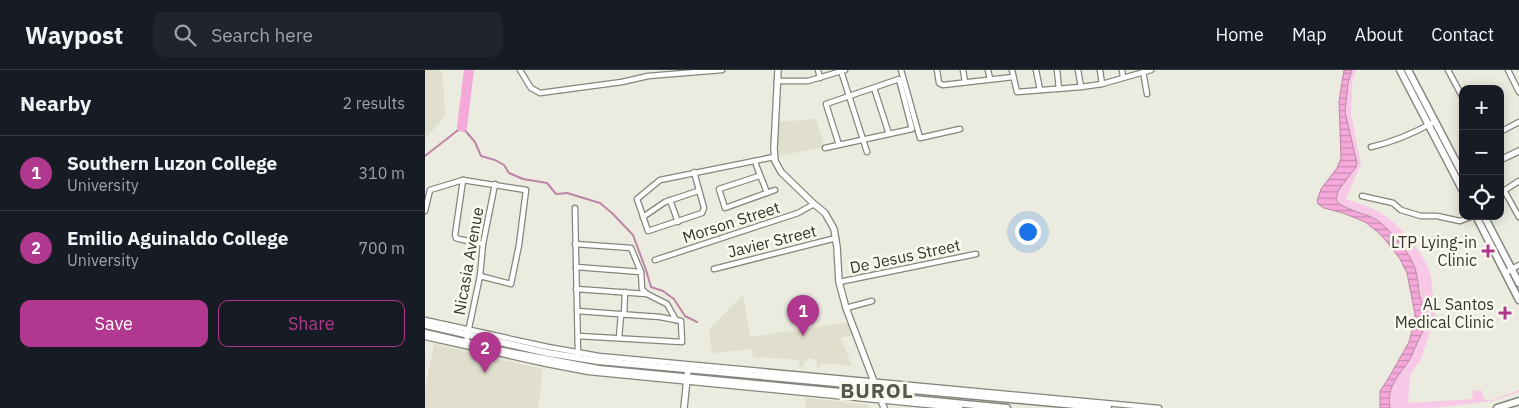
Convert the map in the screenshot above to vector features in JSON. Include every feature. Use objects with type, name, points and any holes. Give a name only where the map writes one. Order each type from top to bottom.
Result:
[{"type":"main road","points":[[1400,70],[1459,169]]},
{"type":"main road","points":[[1408,70],[1431,124],[1459,178]]},
{"type":"main road","points":[[1477,220],[1512,271],[1519,300]]},
{"type":"main road","points":[[1486,220],[1519,283]]},
{"type":"main road","points":[[425,325],[467,332],[589,370],[879,398],[1007,408]]},
{"type":"main road","points":[[425,333],[547,356],[578,355],[590,360],[875,384],[1108,408]]},
{"type":"main road","points":[[990,406],[991,397]]},
{"type":"main road","points":[[1497,408],[1519,401]]},
{"type":"street","points":[[521,70],[531,88],[539,93],[622,82],[648,76],[722,70]]},
{"type":"street","points":[[778,70],[774,157],[776,164],[781,172],[813,204],[825,213],[833,229],[836,238],[839,282],[846,308],[875,384],[880,408]]},
{"type":"street","points":[[818,70],[820,78]]},
{"type":"street","points":[[901,70],[920,138],[960,129]]},
{"type":"street","points":[[937,70],[940,84],[1013,76]]},
{"type":"street","points":[[963,70],[965,82]]},
{"type":"street","points":[[987,70],[990,79]]},
{"type":"street","points":[[1012,70],[1017,92],[1102,84],[1151,70]]},
{"type":"street","points":[[1036,70],[1040,90]]},
{"type":"street","points":[[1057,70],[1059,89]]},
{"type":"street","points":[[1078,70],[1081,87]]},
{"type":"street","points":[[1100,70],[1102,84]]},
{"type":"street","points":[[1122,70],[1123,78]]},
{"type":"street","points":[[1449,70],[1459,90]]},
{"type":"street","points":[[1508,70],[1519,92]]},
{"type":"street","points":[[777,80],[800,82],[843,71],[867,152]]},
{"type":"street","points":[[1143,71],[1147,94]]},
{"type":"street","points":[[825,148],[863,140],[912,129],[899,79],[826,104],[839,145]]},
{"type":"street","points":[[874,88],[889,134]]},
{"type":"street","points":[[1504,130],[1519,122]]},
{"type":"street","points":[[1371,147],[1390,142],[1431,124]]},
{"type":"street","points":[[1504,158],[1519,151]]},
{"type":"street","points":[[693,172],[704,208],[702,214],[648,231],[637,198],[660,180],[693,172],[774,157]]},
{"type":"street","points":[[755,160],[759,176],[762,178],[767,193]]},
{"type":"street","points":[[759,176],[719,190],[725,208],[775,190]]},
{"type":"street","points":[[463,180],[455,235],[459,239],[483,244]]},
{"type":"street","points":[[425,211],[430,190],[463,180],[526,190],[519,245],[511,284],[480,276]]},
{"type":"street","points":[[1519,181],[1505,190],[1519,217]]},
{"type":"street","name":"Nicasia Avenue","points":[[466,342],[480,276],[483,244],[495,184]]},
{"type":"street","points":[[643,217],[665,202],[699,191]]},
{"type":"street","points":[[1362,196],[1393,203],[1401,210],[1421,216],[1437,216],[1463,220]]},
{"type":"street","points":[[670,200],[678,222]]},
{"type":"street","name":"Morson Street","points":[[655,260],[798,213],[813,204]]},
{"type":"street","points":[[575,208],[578,355]]},
{"type":"street","name":"Javier Street","points":[[714,269],[836,238]]},
{"type":"street","points":[[575,244],[631,248],[641,272],[642,288],[647,294]]},
{"type":"street","name":"De Jesus Street","points":[[839,282],[976,254]]},
{"type":"street","points":[[576,267],[641,272]]},
{"type":"street","points":[[577,289],[647,294],[667,304],[676,320]]},
{"type":"street","points":[[619,338],[625,292]]},
{"type":"street","points":[[846,308],[872,301]]},
{"type":"street","points":[[577,311],[681,321],[682,342],[578,336]]},
{"type":"street","points":[[425,320],[467,332],[578,355],[875,384],[1159,408]]},
{"type":"street","points":[[425,337],[547,364],[589,370],[590,360]]},
{"type":"street","points":[[687,408],[688,369]]},
{"type":"street","points":[[683,408],[688,380]]},
{"type":"street","points":[[879,398],[884,408]]},
{"type":"street","points":[[879,398],[960,408]]},
{"type":"shaded area","points":[[425,70],[441,70],[445,116],[425,139]]},
{"type":"shaded area","points":[[1344,70],[1352,70],[1348,83],[1345,112],[1357,163],[1338,191],[1336,200],[1343,206],[1377,220],[1401,244],[1415,268],[1425,316],[1425,327],[1412,355],[1392,386],[1389,400],[1390,408],[1380,408],[1380,391],[1409,342],[1414,323],[1415,314],[1407,273],[1400,259],[1379,233],[1365,222],[1324,208],[1317,201],[1321,189],[1337,168],[1341,158],[1339,101]]},
{"type":"shaded area","points":[[1352,70],[1356,70],[1352,84],[1351,114],[1361,164],[1346,199],[1364,205],[1390,219],[1417,248],[1427,265],[1432,280],[1436,321],[1433,322],[1421,359],[1410,375],[1408,403],[1472,399],[1473,391],[1481,390],[1485,400],[1492,400],[1519,390],[1519,392],[1492,401],[1434,408],[1390,408],[1392,387],[1412,354],[1425,326],[1419,279],[1409,256],[1391,233],[1364,213],[1344,207],[1336,200],[1338,191],[1356,167],[1345,112],[1348,83]]},
{"type":"shaded area","points":[[816,119],[824,147],[778,156],[777,122]]},
{"type":"shaded area","points":[[743,294],[750,337],[850,322],[854,335],[841,338],[852,366],[821,363],[820,367],[817,368],[817,363],[814,359],[809,358],[804,362],[804,367],[799,366],[799,360],[753,357],[752,349],[712,353],[709,330]]},
{"type":"shaded area","points":[[434,344],[543,369],[538,408],[425,408],[425,389]]},
{"type":"shaded area","points":[[806,398],[869,405],[868,408],[805,408]]},
{"type":"waterway","points":[[462,127],[469,70]]},
{"type":"waterway","points":[[425,156],[462,127],[475,142],[481,156],[504,165],[509,173],[523,179],[547,183],[556,194],[567,193],[600,203],[633,235],[651,287],[663,291],[674,299],[685,316],[697,322]]},
{"type":"place","name":"LTP Lying-in Clinic","points":[[1488,251]]},
{"type":"place","name":"AL Santos Medical Clinic","points":[[1505,313]]},
{"type":"place","name":"Southern Luzon College","points":[[803,336]]},
{"type":"place","name":"Emilio Aguinaldo College","points":[[485,373]]},
{"type":"district","name":"BUROL","points":[[877,390]]}]
